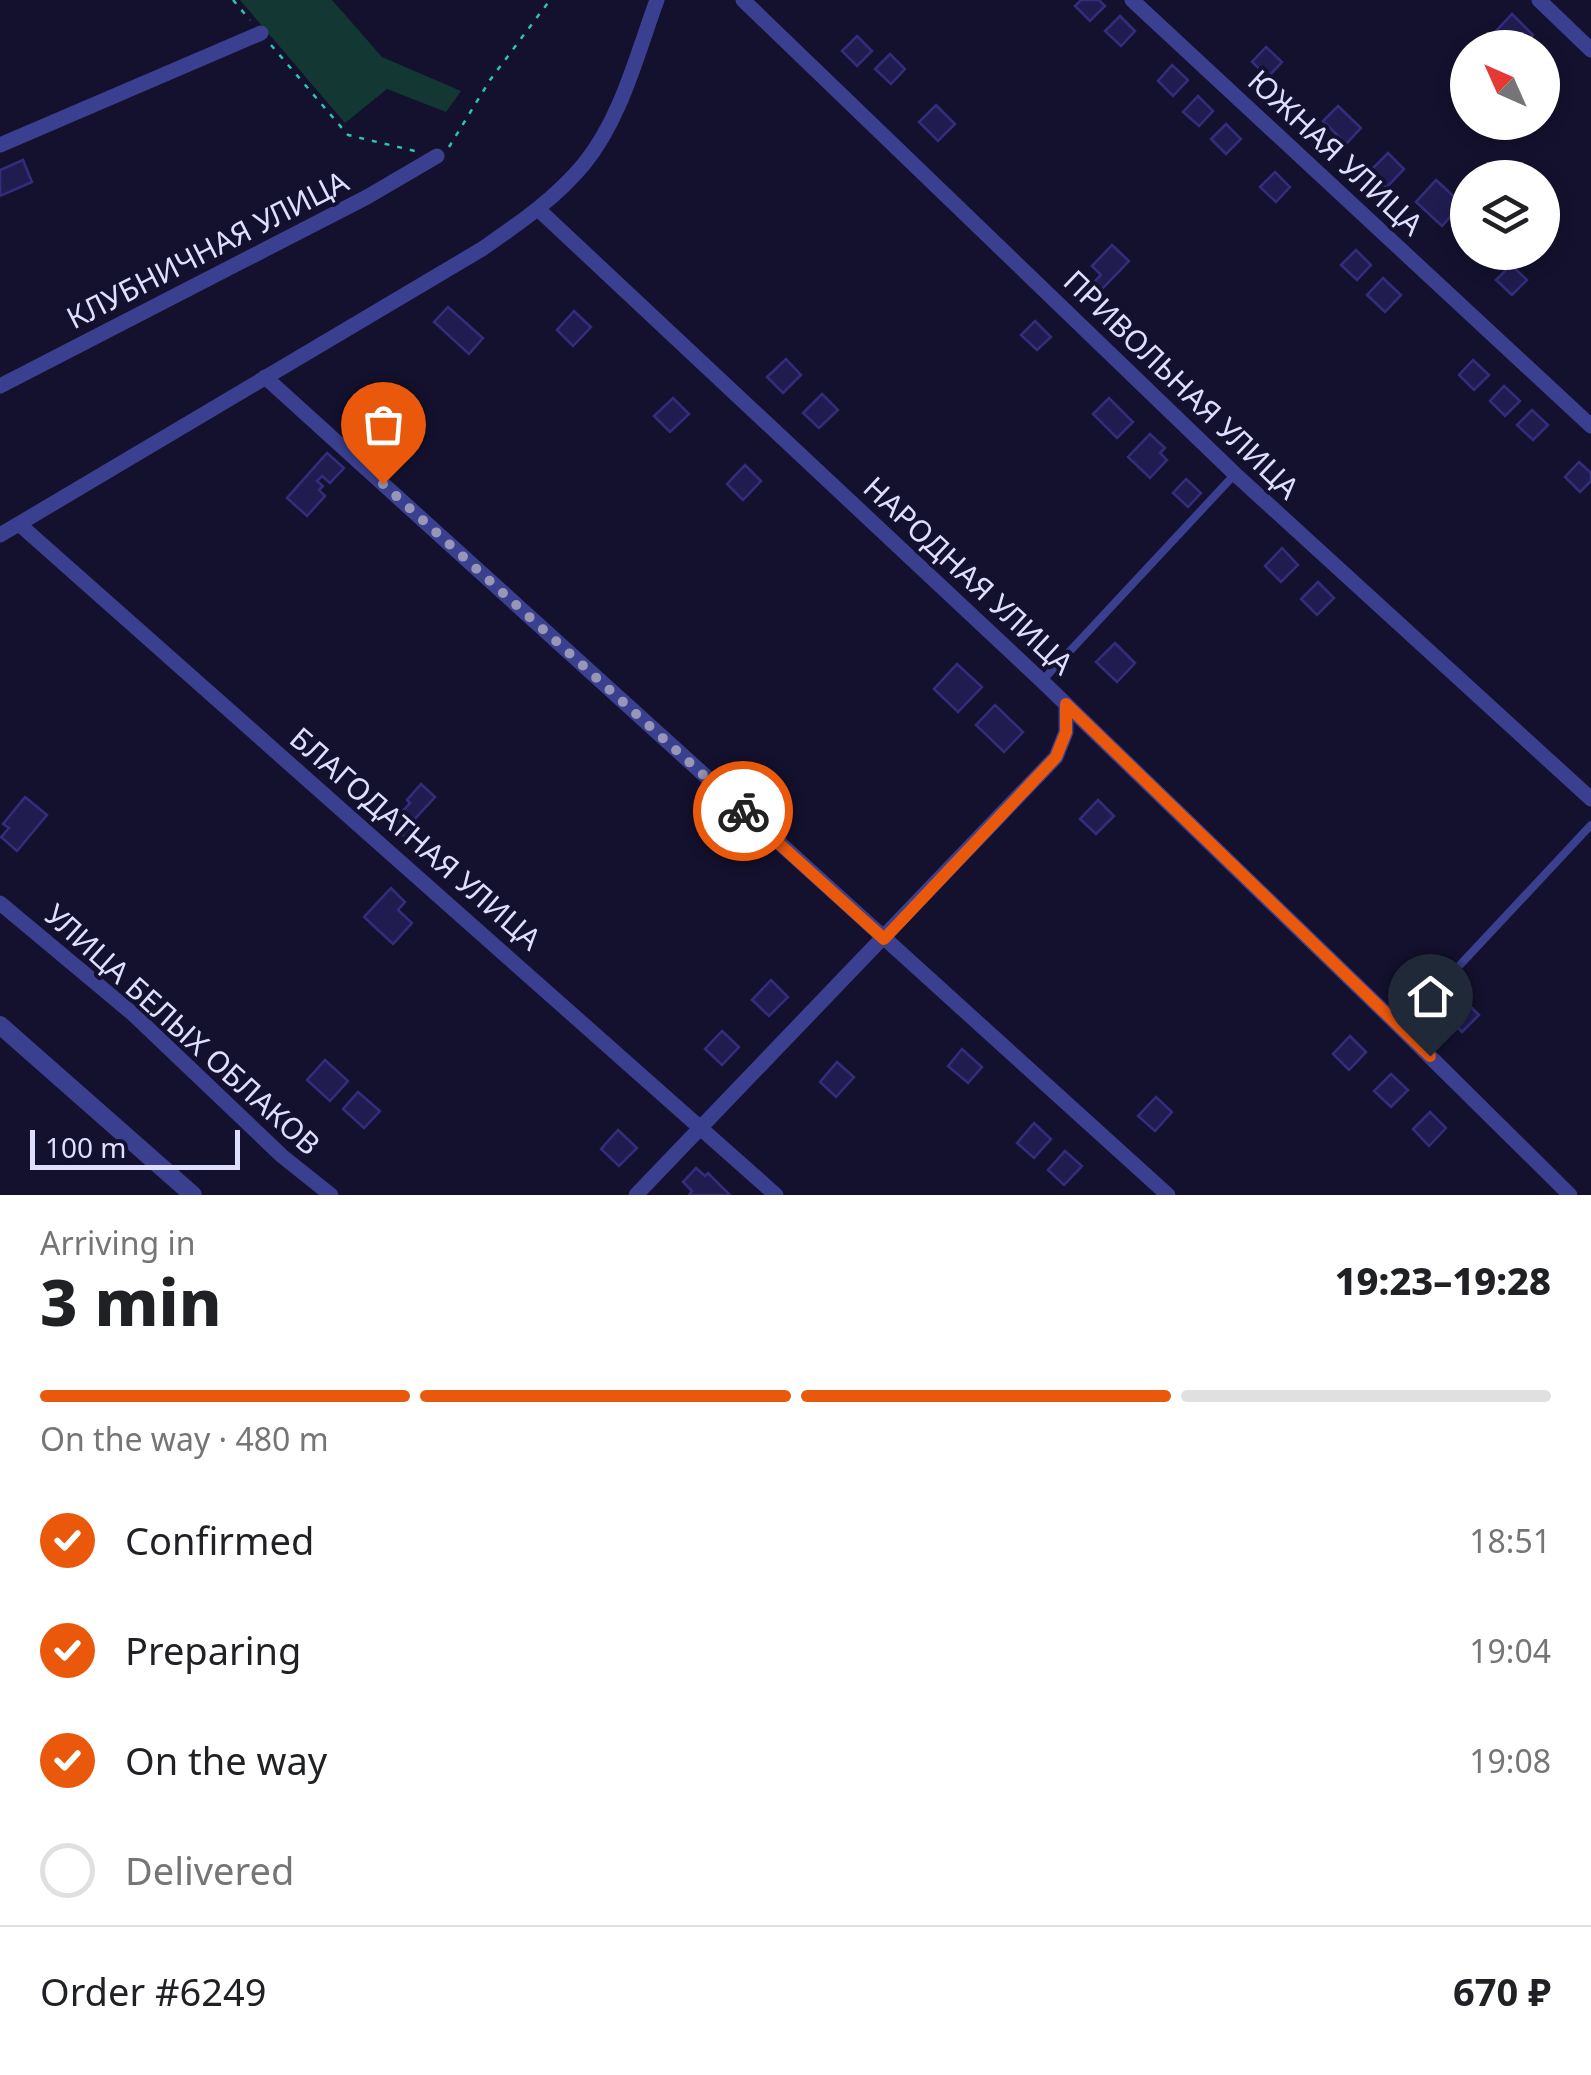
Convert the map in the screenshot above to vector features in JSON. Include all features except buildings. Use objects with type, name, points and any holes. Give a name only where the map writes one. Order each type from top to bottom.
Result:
[{"type":"street","points":[[0,535],[482,249],[539,210],[584,164],[602,137],[620,100],[656,0]]},
{"type":"street","name":"ПРИВОЛЬНАЯ УЛИЦА","points":[[742,0],[1235,474],[1591,800]]},
{"type":"street","name":"ЮЖНАЯ УЛИЦА","points":[[1132,0],[1591,426]]},
{"type":"street","points":[[1539,0],[1591,50]]},
{"type":"street","points":[[0,145],[261,32]]},
{"type":"street","name":"КЛУБНИЧНАЯ УЛИЦА","points":[[0,386],[367,197],[437,156]]},
{"type":"street","name":"НАРОДНАЯ УЛИЦА","points":[[539,210],[1042,681],[1570,1195]]},
{"type":"street","points":[[265,377],[1168,1195]]},
{"type":"street","name":"БЛАГОДАТНАЯ УЛИЦА","points":[[19,524],[776,1195]]},
{"type":"street","points":[[636,1195],[1056,757],[1066,732],[1066,704]]},
{"type":"street","name":"УЛИЦА БЕЛЫХ ОБЛАКОВ","points":[[0,903],[133,1014],[282,1156],[330,1195]]},
{"type":"street","points":[[0,1026],[193,1195]]},
{"type":"lane","points":[[1042,681],[1235,474]]},
{"type":"lane","points":[[1401,1028],[1591,825]]},
{"type":"path","points":[[232,0],[348,134],[437,156],[453,144],[490,80],[550,0]]},
{"type":"green space","points":[[240,0],[332,0],[382,57],[461,91],[446,112],[387,89],[345,123]]},
{"type":"way so far","points":[[383,484],[743,811]]},
{"type":"route","points":[[743,811],[884,939],[1056,757],[1066,732],[1066,704],[1430,1056]]}]
